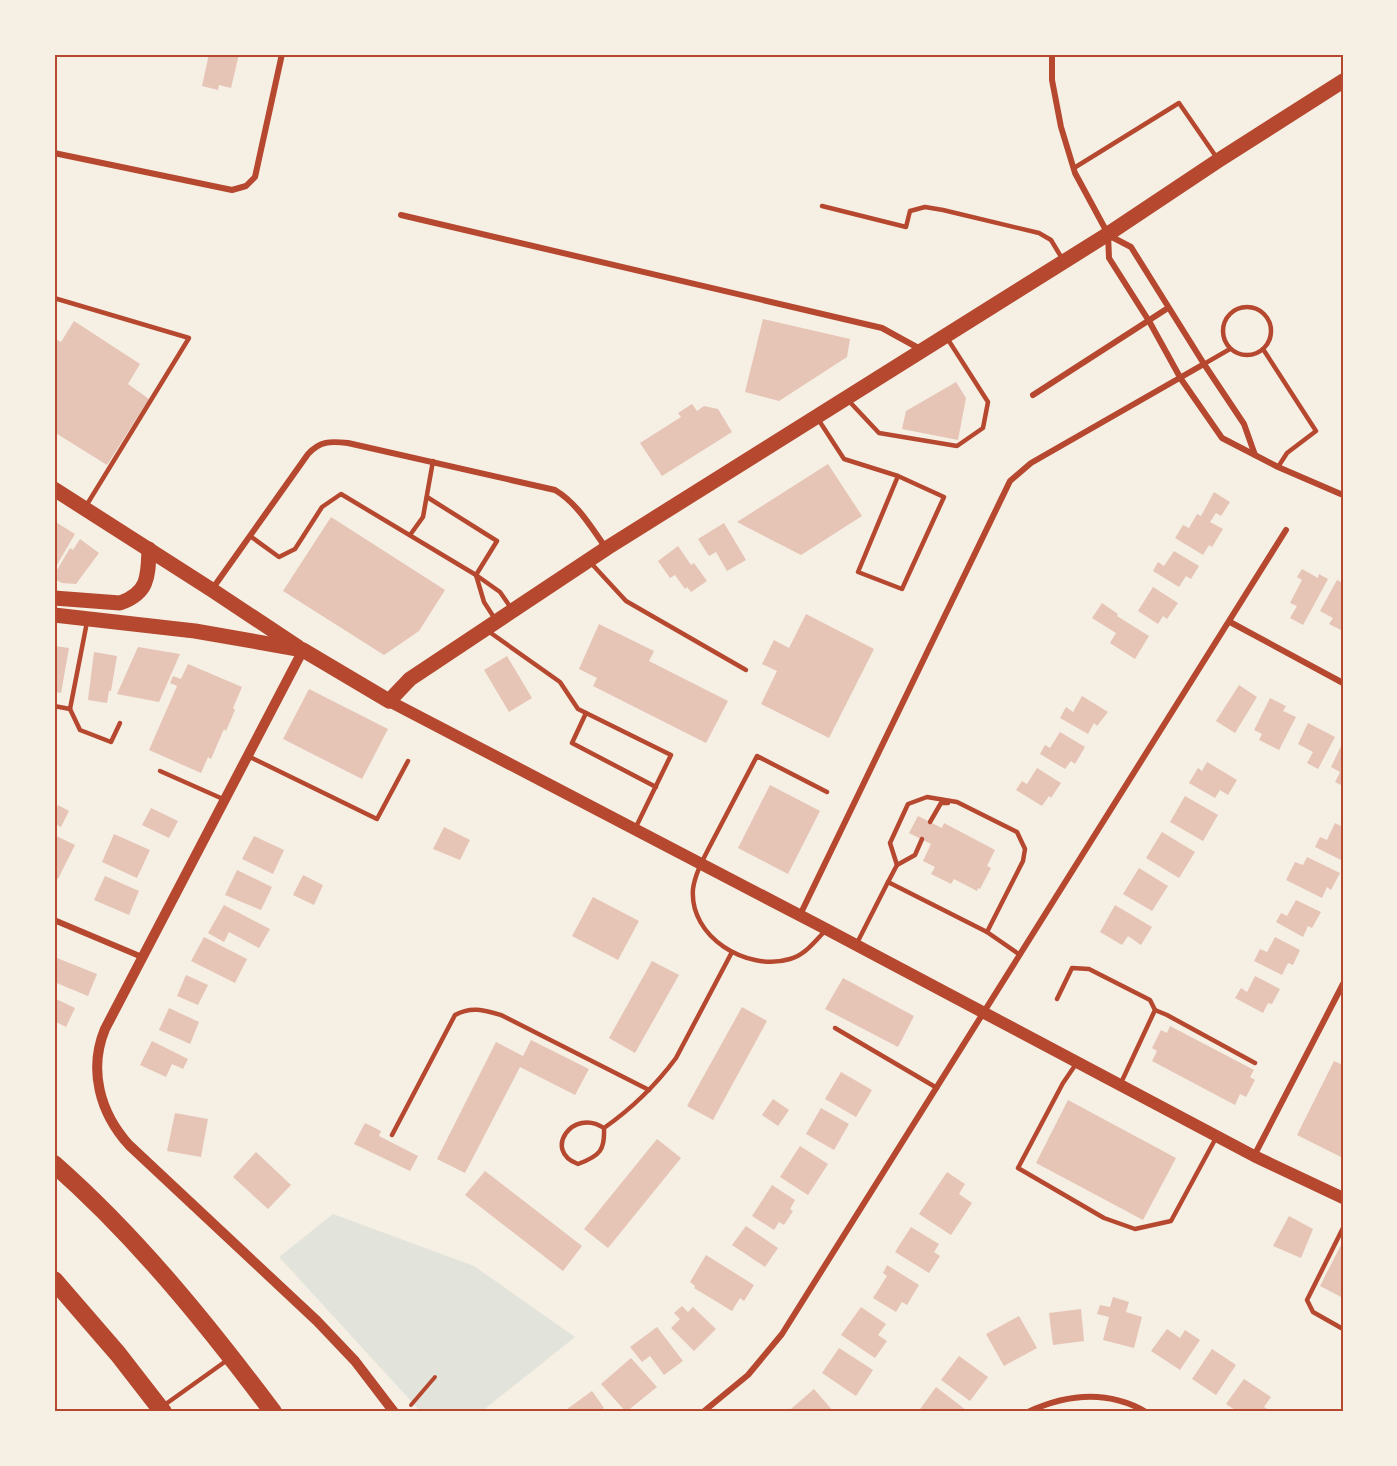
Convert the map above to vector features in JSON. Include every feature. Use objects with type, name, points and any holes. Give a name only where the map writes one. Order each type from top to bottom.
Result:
[{"type":"highway","points":[[54,1164],[86,1192],[134,1242],[231,1357],[273,1412]]},
{"type":"highway","points":[[54,1280],[118,1354],[162,1410]]},
{"type":"main road","points":[[389,701],[410,679],[607,548],[1064,262],[1343,81]]},
{"type":"main road","points":[[54,489],[303,650],[389,701],[1217,1136],[1343,1198]]},
{"type":"main road","points":[[54,598],[120,603],[130,600],[145,584],[149,549]]},
{"type":"main road","points":[[54,615],[195,631],[303,650]]},
{"type":"street","points":[[54,153],[232,190],[246,186],[255,177],[282,54]]},
{"type":"street","points":[[1052,54],[1054,89],[1061,127],[1074,168],[1107,234],[1109,258],[1149,321],[1181,379],[1222,438],[1343,495]]},
{"type":"street","points":[[401,215],[882,328],[922,351]]},
{"type":"street","points":[[1107,234],[1131,247],[1244,424],[1255,455]]},
{"type":"street","points":[[1033,395],[1168,308]]},
{"type":"street","points":[[800,915],[1010,481],[1031,463],[1204,364]]},
{"type":"street","points":[[212,590],[308,454],[317,444],[329,441],[348,443],[555,490],[575,506],[607,548]]},
{"type":"street","points":[[703,1412],[748,1375],[782,1334],[1286,530]]},
{"type":"street","points":[[1230,622],[1343,683]]},
{"type":"street","points":[[303,650],[105,1029],[98,1051],[98,1080],[104,1107],[113,1126],[129,1146],[317,1321],[355,1361],[394,1412]]},
{"type":"street","points":[[54,920],[142,957]]},
{"type":"street","points":[[1254,1155],[1343,984]]},
{"type":"street","points":[[1029,1412],[1049,1402],[1086,1396],[1110,1398],[1134,1405],[1146,1412]]},
{"type":"lane","points":[[1074,168],[1179,103],[1219,160]]},
{"type":"lane","points":[[822,206],[906,227],[910,212],[925,207],[944,210],[1039,233],[1051,240],[1064,262]]},
{"type":"lane","points":[[54,298],[189,338],[84,508]]},
{"type":"lane","points":[[1246,307],[1260,311],[1270,322],[1270,338],[1263,349],[1253,355],[1245,356],[1230,349],[1225,342],[1223,326],[1232,312],[1246,307]]},
{"type":"lane","points":[[846,398],[879,433],[957,446],[983,428],[988,402],[946,336]]},
{"type":"lane","points":[[1204,364],[1230,349]]},
{"type":"lane","points":[[1263,349],[1316,431],[1287,453],[1278,466]]},
{"type":"lane","points":[[816,417],[844,459],[898,476],[944,497],[902,589],[858,572],[898,476]]},
{"type":"lane","points":[[410,535],[423,517],[433,462]]},
{"type":"lane","points":[[250,536],[279,557],[295,549],[322,507],[341,494],[476,575],[500,592],[512,611]]},
{"type":"lane","points":[[427,497],[497,541],[476,575],[491,625],[560,682],[574,705],[671,755],[635,829]]},
{"type":"lane","points":[[588,561],[626,601],[746,670]]},
{"type":"lane","points":[[87,619],[70,709],[80,730],[111,742],[120,723]]},
{"type":"lane","points":[[54,706],[70,709]]},
{"type":"lane","points":[[586,713],[572,744],[656,787]]},
{"type":"lane","points":[[248,756],[376,819],[408,761]]},
{"type":"lane","points":[[826,929],[803,953],[791,959],[762,962],[747,959],[732,952],[710,934],[697,913],[693,887],[702,864],[757,756],[827,792]]},
{"type":"lane","points":[[160,771],[224,800]]},
{"type":"lane","points":[[897,865],[890,843],[908,804],[927,797],[957,802],[1017,832],[1025,849],[1023,861],[987,932]]},
{"type":"lane","points":[[930,822],[941,803],[957,802]]},
{"type":"lane","points":[[856,945],[897,865],[915,855],[922,839]]},
{"type":"lane","points":[[888,882],[987,932],[1020,955]]},
{"type":"lane","points":[[604,1128],[649,1090],[675,1058],[732,952]]},
{"type":"lane","points":[[1057,999],[1072,968],[1089,969],[1150,1000],[1155,1010],[1167,1014],[1255,1063]]},
{"type":"lane","points":[[392,1135],[455,1016],[469,1009],[481,1009],[501,1016],[649,1090]]},
{"type":"lane","points":[[1120,1085],[1155,1010]]},
{"type":"lane","points":[[835,1028],[937,1088]]},
{"type":"lane","points":[[1077,1062],[1063,1083],[1018,1168],[1104,1218],[1135,1229],[1171,1221],[1217,1136]]},
{"type":"lane","points":[[585,1122],[596,1122],[604,1128],[605,1144],[598,1154],[579,1164],[569,1161],[563,1151],[562,1141],[566,1132],[585,1122]]},
{"type":"lane","points":[[1343,1228],[1307,1300],[1313,1312],[1343,1329]]},
{"type":"lane","points":[[162,1410],[231,1357]]},
{"type":"path","points":[[411,1405],[435,1377]]},
{"type":"shaded area","points":[[333,1214],[474,1266],[575,1337],[481,1412],[421,1412],[279,1257]]},
{"type":"building","points":[[209,54],[239,54],[231,88],[219,85],[218,90],[202,86]]},
{"type":"building","points":[[763,319],[850,339],[847,357],[779,401],[745,392]]},
{"type":"building","points":[[74,321],[140,364],[128,384],[149,399],[107,465],[54,432],[54,338],[61,342]]},
{"type":"building","points":[[956,382],[966,398],[958,440],[902,429],[906,411]]},
{"type":"building","points":[[692,404],[697,411],[704,406],[718,409],[732,432],[662,476],[640,443],[681,417],[678,413]]},
{"type":"building","points":[[828,464],[862,516],[801,555],[737,522]]},
{"type":"building","points":[[1214,492],[1230,502],[1221,516],[1216,513],[1210,522],[1223,529],[1212,547],[1209,545],[1203,555],[1175,538],[1183,525],[1189,528],[1197,514],[1201,516]]},
{"type":"building","points":[[331,517],[445,590],[419,631],[384,655],[283,591]]},
{"type":"building","points":[[54,521],[75,534],[54,570]]},
{"type":"building","points":[[724,523],[746,560],[727,571],[716,552],[709,556],[698,539]]},
{"type":"building","points":[[80,539],[99,553],[76,584],[62,583],[54,579],[54,575],[70,548],[73,550]]},
{"type":"building","points":[[678,546],[691,565],[694,563],[707,581],[691,592],[687,587],[685,589],[675,575],[670,578],[658,561]]},
{"type":"building","points":[[1174,551],[1199,566],[1191,579],[1186,576],[1179,587],[1153,571],[1158,562],[1164,566]]},
{"type":"building","points":[[1302,569],[1318,578],[1319,574],[1328,579],[1303,625],[1290,618],[1297,606],[1290,603],[1302,580],[1297,577]]},
{"type":"building","points":[[1337,580],[1343,583],[1343,631],[1329,624],[1333,618],[1320,611]]},
{"type":"building","points":[[1153,587],[1178,603],[1167,619],[1163,616],[1158,624],[1138,611]]},
{"type":"building","points":[[1102,603],[1118,614],[1117,616],[1149,636],[1135,659],[1110,643],[1116,633],[1092,618]]},
{"type":"building","points":[[806,614],[874,649],[829,738],[761,704],[777,671],[762,664],[774,640],[789,648]]},
{"type":"building","points":[[599,624],[654,651],[649,661],[728,701],[706,743],[593,686],[597,678],[579,669]]},
{"type":"building","points":[[54,646],[69,648],[61,693],[54,692]]},
{"type":"building","points":[[138,647],[180,654],[159,702],[117,694]]},
{"type":"building","points":[[94,652],[117,656],[107,703],[88,700]]},
{"type":"building","points":[[507,656],[532,698],[509,712],[484,670]]},
{"type":"building","points":[[188,664],[242,687],[226,731],[224,729],[211,759],[208,757],[201,773],[149,750],[177,686],[170,683],[173,676],[181,679]]},
{"type":"building","points":[[1239,685],[1257,697],[1235,733],[1216,721]]},
{"type":"building","points":[[309,689],[388,729],[362,779],[283,739]]},
{"type":"building","points":[[1082,696],[1108,712],[1097,726],[1094,723],[1088,734],[1060,718],[1066,707],[1073,712]]},
{"type":"building","points":[[1270,698],[1286,706],[1283,711],[1296,717],[1279,750],[1259,740],[1262,734],[1254,730]]},
{"type":"building","points":[[1308,723],[1335,737],[1318,769],[1307,763],[1313,752],[1298,744]]},
{"type":"building","points":[[1060,732],[1085,747],[1075,764],[1071,761],[1065,769],[1040,754],[1045,745],[1050,748]]},
{"type":"building","points":[[1343,742],[1343,786],[1335,782],[1340,772],[1331,767]]},
{"type":"building","points":[[1207,762],[1237,780],[1228,795],[1220,790],[1215,798],[1189,783],[1198,768],[1202,771]]},
{"type":"building","points":[[1037,768],[1061,783],[1051,798],[1049,796],[1042,806],[1016,790],[1022,781],[1027,784]]},
{"type":"building","points":[[770,785],[820,811],[788,874],[738,848]]},
{"type":"building","points":[[1185,796],[1218,815],[1203,841],[1170,822]]},
{"type":"building","points":[[58,805],[69,811],[61,827],[54,823],[54,814]]},
{"type":"building","points":[[151,808],[178,821],[169,838],[142,825]]},
{"type":"building","points":[[918,816],[942,828],[944,823],[995,850],[987,866],[991,868],[980,889],[978,888],[977,891],[954,879],[951,884],[931,874],[935,867],[923,861],[931,844],[909,833]]},
{"type":"building","points":[[1335,823],[1343,827],[1343,861],[1315,847],[1320,837],[1327,840]]},
{"type":"building","points":[[444,827],[470,840],[460,860],[433,849]]},
{"type":"building","points":[[1162,832],[1195,852],[1179,878],[1146,858]]},
{"type":"building","points":[[114,834],[150,850],[137,878],[102,862]]},
{"type":"building","points":[[54,835],[75,845],[58,879],[54,877]]},
{"type":"building","points":[[254,836],[284,850],[273,874],[242,859]]},
{"type":"building","points":[[1307,857],[1340,873],[1331,890],[1327,887],[1322,898],[1286,880],[1295,862],[1303,865]]},
{"type":"building","points":[[1139,868],[1168,886],[1152,911],[1123,894]]},
{"type":"building","points":[[237,870],[272,887],[261,910],[225,895]]},
{"type":"building","points":[[303,875],[323,885],[314,905],[293,895]]},
{"type":"building","points":[[105,876],[139,891],[129,915],[94,900]]},
{"type":"building","points":[[593,897],[639,921],[618,960],[572,936]]},
{"type":"building","points":[[1296,900],[1321,912],[1312,928],[1308,926],[1303,937],[1276,922],[1281,913],[1287,916]]},
{"type":"building","points":[[224,905],[270,929],[259,948],[229,932],[224,942],[208,933]]},
{"type":"building","points":[[1115,905],[1152,927],[1141,945],[1128,936],[1122,945],[1100,932]]},
{"type":"building","points":[[204,937],[247,959],[235,983],[191,961]]},
{"type":"building","points":[[1275,937],[1300,950],[1293,965],[1288,963],[1282,975],[1254,961],[1260,949],[1267,952]]},
{"type":"building","points":[[57,958],[97,974],[88,996],[54,982],[54,964]]},
{"type":"building","points":[[652,961],[679,975],[635,1053],[609,1038]]},
{"type":"building","points":[[186,975],[208,985],[198,1005],[177,996]]},
{"type":"building","points":[[1255,976],[1280,989],[1272,1004],[1268,1003],[1263,1013],[1235,998],[1241,988],[1247,992]]},
{"type":"building","points":[[843,978],[914,1016],[898,1047],[825,1009]]},
{"type":"building","points":[[54,998],[75,1008],[66,1027],[54,1021]]},
{"type":"building","points":[[742,1007],[767,1021],[713,1120],[687,1106]]},
{"type":"building","points":[[169,1008],[199,1022],[190,1044],[159,1030]]},
{"type":"building","points":[[1170,1026],[1254,1070],[1250,1077],[1255,1080],[1246,1097],[1240,1094],[1235,1105],[1152,1061],[1157,1051],[1152,1048],[1161,1030],[1167,1033]]},
{"type":"building","points":[[531,1040],[589,1069],[575,1095],[520,1067],[465,1173],[437,1159],[496,1042],[523,1056]]},
{"type":"building","points":[[152,1041],[188,1059],[183,1069],[172,1064],[166,1077],[140,1065]]},
{"type":"building","points":[[1334,1061],[1343,1065],[1343,1158],[1297,1135]]},
{"type":"building","points":[[841,1072],[872,1090],[856,1117],[825,1099]]},
{"type":"building","points":[[773,1099],[789,1110],[778,1126],[762,1115]]},
{"type":"building","points":[[1068,1100],[1176,1158],[1143,1220],[1036,1163]]},
{"type":"building","points":[[821,1108],[849,1124],[834,1150],[806,1134]]},
{"type":"building","points":[[175,1113],[208,1119],[201,1157],[167,1151]]},
{"type":"building","points":[[365,1123],[381,1131],[379,1136],[418,1156],[410,1171],[354,1144]]},
{"type":"building","points":[[657,1139],[681,1158],[608,1248],[584,1229]]},
{"type":"building","points":[[800,1146],[828,1164],[808,1195],[780,1177]]},
{"type":"building","points":[[256,1152],[291,1185],[268,1209],[233,1177]]},
{"type":"building","points":[[485,1171],[582,1246],[563,1271],[465,1195]]},
{"type":"building","points":[[947,1172],[965,1184],[959,1194],[972,1203],[951,1235],[919,1214]]},
{"type":"building","points":[[772,1185],[795,1200],[790,1209],[793,1211],[784,1225],[779,1222],[774,1230],[752,1216]]},
{"type":"building","points":[[1289,1216],[1313,1229],[1301,1258],[1273,1246]]},
{"type":"building","points":[[746,1226],[778,1248],[765,1267],[732,1245]]},
{"type":"building","points":[[911,1227],[939,1244],[934,1252],[940,1256],[929,1273],[895,1252]]},
{"type":"building","points":[[1341,1245],[1343,1246],[1343,1298],[1320,1286]]},
{"type":"building","points":[[706,1255],[754,1285],[744,1301],[740,1298],[732,1311],[694,1288],[695,1286],[690,1282]]},
{"type":"building","points":[[887,1265],[919,1285],[907,1305],[902,1302],[896,1312],[873,1298],[887,1276],[883,1273]]},
{"type":"building","points":[[1113,1297],[1129,1302],[1126,1312],[1142,1317],[1134,1348],[1103,1340],[1109,1317],[1097,1314],[1100,1305],[1110,1307]]},
{"type":"building","points":[[682,1306],[688,1312],[693,1307],[716,1329],[694,1351],[671,1328],[680,1319],[674,1313]]},
{"type":"building","points":[[861,1307],[886,1324],[878,1335],[887,1341],[875,1358],[841,1335]]},
{"type":"building","points":[[1081,1309],[1084,1341],[1053,1345],[1049,1313]]},
{"type":"building","points":[[1019,1316],[1037,1348],[1004,1366],[986,1334]]},
{"type":"building","points":[[657,1327],[683,1361],[664,1375],[650,1356],[642,1362],[630,1347]]},
{"type":"building","points":[[1167,1329],[1180,1338],[1185,1330],[1200,1340],[1180,1370],[1151,1351]]},
{"type":"building","points":[[839,1348],[873,1370],[856,1396],[822,1373]]},
{"type":"building","points":[[1212,1349],[1236,1365],[1216,1395],[1192,1379]]},
{"type":"building","points":[[959,1356],[988,1377],[970,1401],[941,1380]]},
{"type":"building","points":[[631,1358],[657,1387],[626,1412],[601,1384]]},
{"type":"building","points":[[1244,1379],[1271,1397],[1264,1407],[1272,1412],[1238,1412],[1226,1404]]},
{"type":"building","points":[[936,1387],[966,1410],[964,1412],[918,1412]]},
{"type":"building","points":[[814,1389],[832,1410],[829,1412],[794,1412],[791,1409]]},
{"type":"building","points":[[592,1391],[604,1408],[599,1412],[563,1412]]}]
